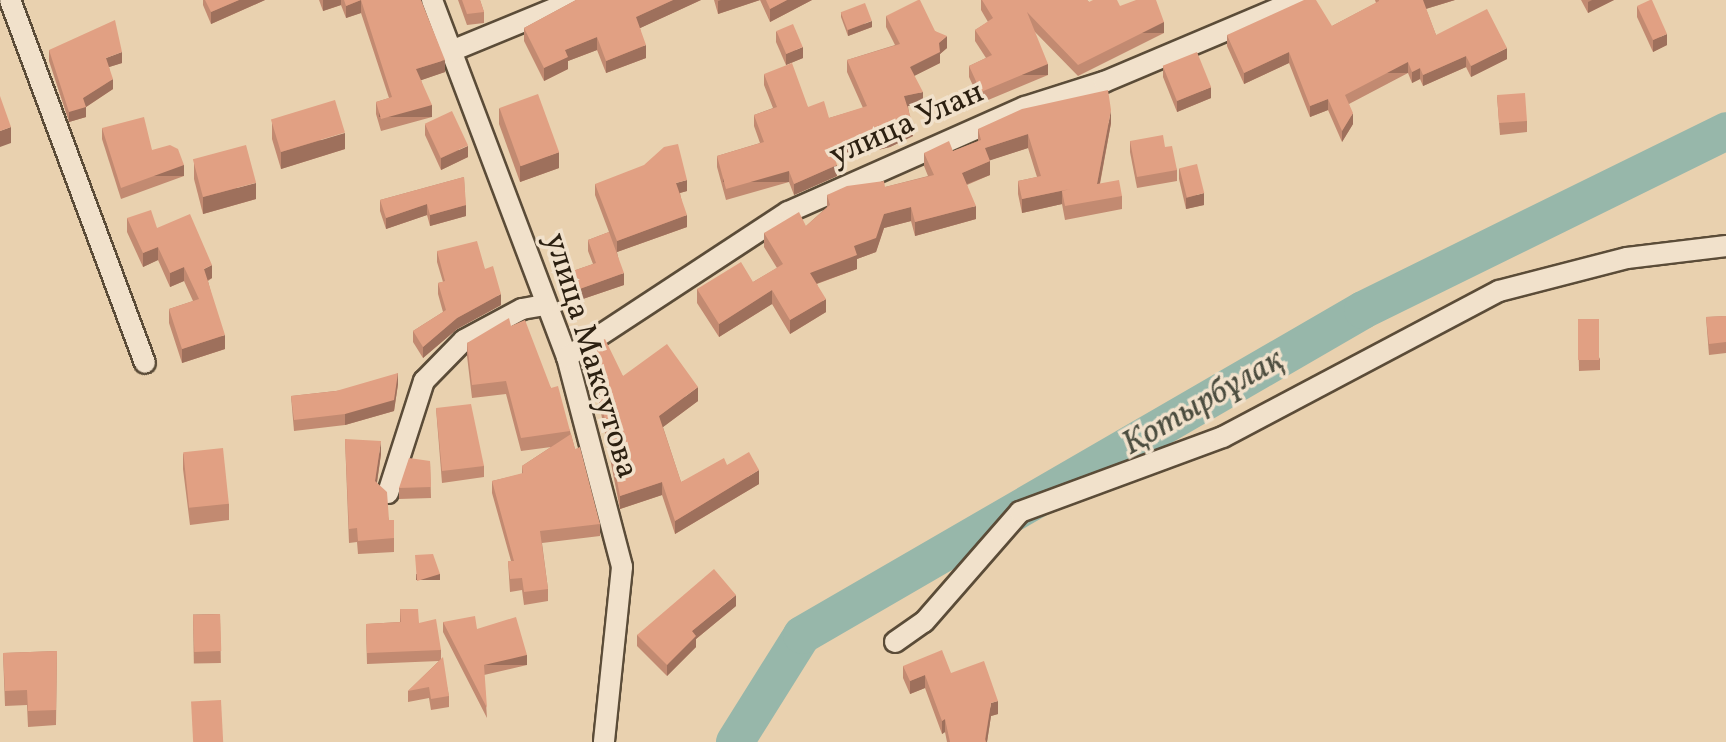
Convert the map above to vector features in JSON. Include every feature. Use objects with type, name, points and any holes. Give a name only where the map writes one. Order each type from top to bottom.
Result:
[{"type":"street","points":[[10,0],[145,363]]},
{"type":"street","name":"улица Максутова","points":[[432,0],[544,305],[567,357],[622,567],[604,742]]},
{"type":"street","points":[[449,52],[575,0]]},
{"type":"street","name":"улица Улан","points":[[567,357],[788,212],[1025,107],[1104,82],[1298,0]]},
{"type":"street","points":[[895,642],[924,622],[1020,512],[1223,437],[1499,291],[1627,258],[1726,246]]},
{"type":"street","points":[[388,493],[424,381],[464,340],[522,309],[544,305]]},
{"type":"building","points":[[205,0],[239,0],[211,12]]},
{"type":"building","points":[[344,0],[361,0],[346,6]]},
{"type":"building","points":[[361,0],[421,0],[445,60],[416,69],[432,105],[381,119],[376,102],[392,97]]},
{"type":"building","points":[[462,0],[480,0],[484,12],[467,14]]},
{"type":"building","points":[[576,0],[673,0],[636,17],[646,45],[606,61],[597,37],[565,50],[568,57],[544,68],[524,28]]},
{"type":"building","points":[[766,0],[787,0],[770,9]]},
{"type":"building","points":[[918,0],[935,31],[947,36],[939,43],[940,52],[910,67],[923,92],[904,96],[913,125],[890,136],[832,150],[837,165],[794,184],[789,171],[726,189],[717,156],[764,142],[754,115],[777,107],[764,74],[792,63],[808,107],[824,101],[829,118],[867,106],[847,60],[900,44],[886,16]]},
{"type":"building","points":[[982,0],[1117,0],[1120,6],[1136,0],[1156,0],[1164,22],[1078,65],[1027,12],[1048,64],[981,92],[969,66],[992,55],[975,30],[993,18]]},
{"type":"building","points":[[1304,0],[1316,0],[1332,26],[1379,0],[1423,0],[1436,35],[1487,9],[1507,48],[1471,66],[1466,56],[1423,75],[1420,68],[1412,72],[1408,62],[1345,95],[1353,113],[1342,131],[1328,99],[1310,106],[1289,52],[1244,73],[1227,35]]},
{"type":"building","points":[[1650,0],[1667,34],[1653,40],[1637,6]]},
{"type":"building","points":[[865,3],[872,21],[848,30],[841,12]]},
{"type":"building","points":[[115,20],[122,52],[106,58],[113,79],[83,98],[86,107],[69,112],[49,50]]},
{"type":"building","points":[[793,24],[803,47],[786,54],[776,31]]},
{"type":"building","points":[[1197,52],[1211,87],[1177,101],[1163,66]]},
{"type":"building","points":[[1108,90],[1111,110],[1097,184],[1119,180],[1122,196],[1065,206],[1062,191],[1070,189],[1022,199],[1018,181],[1041,176],[1028,134],[985,148],[990,161],[962,173],[976,206],[915,222],[911,207],[884,214],[876,238],[854,246],[857,255],[810,273],[826,299],[790,320],[772,290],[719,324],[697,289],[741,262],[753,282],[783,264],[764,233],[799,212],[806,226],[830,205],[827,195],[847,186],[884,181],[885,187],[934,175],[924,153],[949,141],[953,151],[981,140],[978,129],[1022,109]]},
{"type":"building","points":[[1525,93],[1527,121],[1499,123],[1497,95]]},
{"type":"building","points":[[538,94],[559,152],[521,166],[499,108]]},
{"type":"building","points":[[0,96],[11,127],[0,131]]},
{"type":"building","points":[[335,100],[345,133],[281,152],[271,120]]},
{"type":"building","points":[[452,111],[468,145],[441,158],[425,124]]},
{"type":"building","points":[[144,117],[152,150],[170,145],[178,149],[184,165],[121,188],[102,128]]},
{"type":"building","points":[[1163,135],[1165,147],[1172,146],[1177,170],[1137,177],[1130,141]]},
{"type":"building","points":[[678,144],[687,180],[676,183],[687,215],[617,241],[595,184],[644,165],[664,147]]},
{"type":"building","points":[[246,145],[256,183],[203,197],[193,159]]},
{"type":"building","points":[[1197,164],[1204,193],[1187,197],[1180,168]]},
{"type":"building","points":[[464,177],[466,205],[430,215],[427,204],[386,218],[380,200]]},
{"type":"building","points":[[151,210],[157,228],[190,214],[212,265],[204,269],[225,335],[182,349],[169,309],[199,299],[184,267],[170,273],[158,247],[143,253],[127,218]]},
{"type":"building","points":[[609,232],[624,273],[574,291],[567,273],[596,263],[588,240]]},
{"type":"building","points":[[477,241],[485,269],[493,266],[501,294],[457,318],[423,347],[413,331],[446,310],[438,283],[445,281],[437,251]]},
{"type":"building","points":[[1726,316],[1726,342],[1709,344],[1706,317]]},
{"type":"building","points":[[509,318],[511,326],[525,320],[551,388],[558,386],[570,431],[521,438],[506,381],[472,385],[467,343]]},
{"type":"building","points":[[1578,319],[1599,319],[1599,360],[1578,360]]},
{"type":"building","points":[[605,339],[623,376],[667,344],[698,387],[659,416],[681,482],[724,458],[727,465],[749,452],[759,470],[675,521],[662,482],[620,496],[599,390],[608,387],[589,347]]},
{"type":"building","points":[[398,373],[394,400],[345,414],[294,420],[291,396],[336,391]]},
{"type":"building","points":[[471,404],[484,466],[442,471],[436,408]]},
{"type":"building","points":[[571,434],[575,449],[580,447],[600,524],[540,531],[548,589],[524,592],[522,578],[510,579],[508,561],[514,561],[492,481],[523,473],[522,466]]},
{"type":"building","points":[[345,439],[381,441],[375,481],[387,492],[389,520],[394,520],[394,538],[358,541],[357,528],[349,529]]},
{"type":"building","points":[[223,448],[229,504],[189,508],[183,452]]},
{"type":"building","points":[[409,458],[430,461],[431,487],[399,488]]},
{"type":"building","points":[[433,554],[440,574],[417,581],[415,555]]},
{"type":"building","points":[[714,569],[736,595],[692,631],[696,636],[667,665],[637,635]]},
{"type":"building","points":[[400,609],[418,609],[419,623],[436,619],[441,650],[367,653],[366,624],[401,622]]},
{"type":"building","points":[[220,614],[221,651],[194,652],[193,615]]},
{"type":"building","points":[[475,616],[477,629],[516,617],[527,655],[484,665],[487,708],[443,622]]},
{"type":"building","points":[[942,650],[951,673],[984,661],[998,701],[991,703],[986,742],[950,742],[945,719],[942,721],[925,675],[910,681],[903,666]]},
{"type":"building","points":[[57,651],[56,710],[28,711],[27,690],[5,691],[3,653]]},
{"type":"building","points":[[443,657],[449,696],[431,699],[429,687],[408,691]]},
{"type":"building","points":[[221,700],[223,742],[193,742],[191,702]]},
{"type":"waterway","name":"Қотырбұлақ","points":[[735,742],[802,635],[1363,310],[1726,131]]}]
